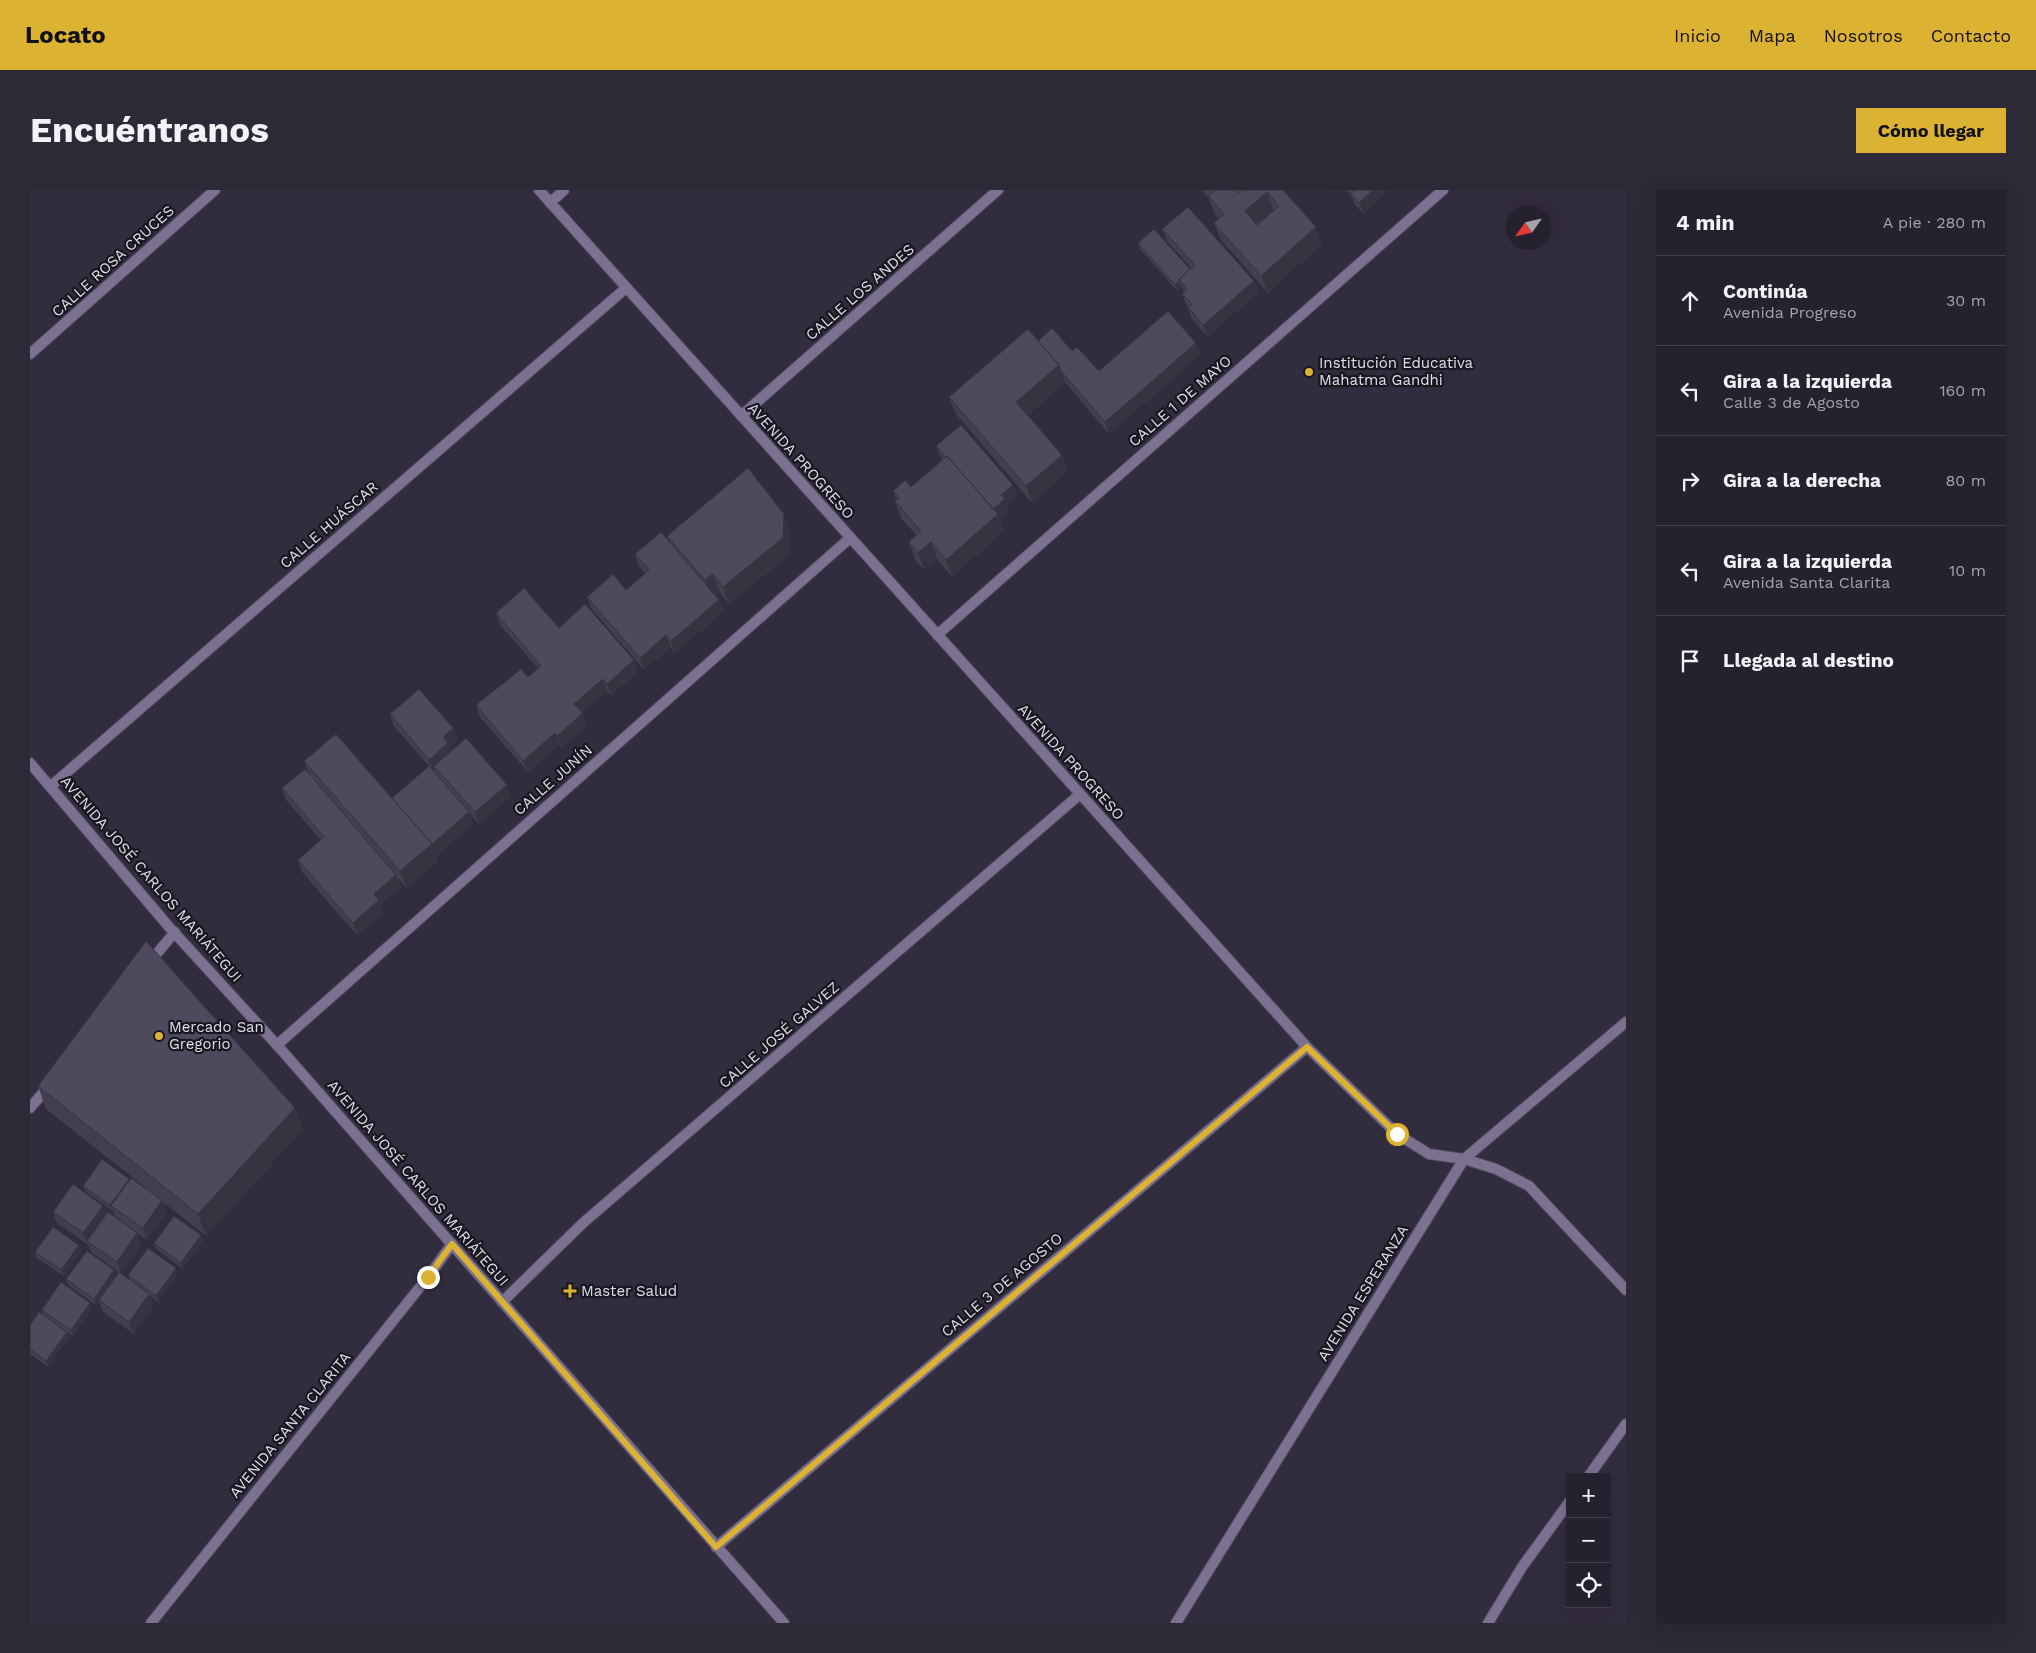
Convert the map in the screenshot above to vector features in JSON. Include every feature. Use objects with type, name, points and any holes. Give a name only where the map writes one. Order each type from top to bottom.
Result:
[{"type":"street","name":"CALLE ROSA CRUCES","points":[[30,354],[215,190]]},
{"type":"street","name":"AVENIDA PROGRESO","points":[[539,190],[1079,795],[1307,1047],[1397,1134],[1429,1154],[1464,1159],[1496,1169],[1529,1186],[1626,1290]]},
{"type":"street","points":[[550,203],[564,190]]},
{"type":"street","name":"CALLE LOS ANDES","points":[[741,416],[998,190]]},
{"type":"street","name":"CALLE 1 DE MAYO","points":[[936,635],[1443,190]]},
{"type":"street","name":"CALLE HUÁSCAR","points":[[50,786],[626,288]]},
{"type":"street","name":"CALLE JUNÍN","points":[[277,1045],[850,538]]},
{"type":"street","name":"AVENIDA JOSÉ CARLOS MARIÁTEGUI","points":[[30,763],[175,932],[277,1045],[784,1623]]},
{"type":"street","name":"CALLE JOSÉ GALVEZ","points":[[502,1302],[584,1223],[1079,795]]},
{"type":"street","points":[[143,971],[175,932]]},
{"type":"street","name":"AVENIDA ESPERANZA","points":[[1176,1623],[1464,1159],[1626,1022]]},
{"type":"street","name":"CALLE 3 DE AGOSTO","points":[[716,1547],[1307,1047]]},
{"type":"street","points":[[30,1108],[55,1078]]},
{"type":"street","name":"AVENIDA SANTA CLARITA","points":[[151,1623],[422,1285],[452,1244]]},
{"type":"street","points":[[1591,1473],[1626,1424]]},
{"type":"street","points":[[1488,1623],[1522,1567],[1566,1506]]},
{"type":"building","points":[[1211,190],[1236,190],[1239,193],[1242,190],[1283,190],[1316,227],[1261,276],[1214,223],[1224,214],[1209,197],[1213,192]],"holes":[[[1267,192],[1279,206],[1257,225],[1245,211]]]},
{"type":"building","points":[[1352,190],[1373,190],[1359,203],[1351,194],[1354,191]]},
{"type":"building","points":[[1188,207],[1254,281],[1203,325],[1188,307],[1192,304],[1182,294],[1187,289],[1179,279],[1195,265],[1162,229]]},
{"type":"building","points":[[1154,229],[1190,269],[1175,285],[1138,243]]},
{"type":"building","points":[[1168,311],[1196,343],[1105,422],[1038,341],[1052,328],[1072,351],[1077,347],[1099,371]]},
{"type":"building","points":[[1028,329],[1059,365],[1016,402],[1062,455],[1026,486],[949,397]]},
{"type":"building","points":[[961,425],[1013,485],[1001,495],[1005,499],[993,509],[936,446]]},
{"type":"building","points":[[947,456],[998,514],[946,560],[931,542],[918,553],[909,542],[921,531],[895,501],[899,498],[893,491],[905,480],[911,487]]},
{"type":"building","points":[[748,468],[784,514],[783,538],[723,587],[713,574],[705,580],[667,536]]},
{"type":"building","points":[[661,532],[719,600],[671,641],[666,635],[640,658],[587,597],[613,574],[626,590],[649,570],[635,554]]},
{"type":"building","points":[[524,588],[559,628],[585,604],[634,660],[607,684],[603,679],[574,704],[583,713],[557,736],[555,733],[523,761],[476,705],[521,669],[528,677],[541,666],[496,613]]},
{"type":"building","points":[[419,689],[453,728],[443,737],[448,743],[429,760],[390,714]]},
{"type":"building","points":[[336,734],[432,844],[400,871],[304,761]]},
{"type":"building","points":[[466,738],[507,785],[475,812],[434,766]]},
{"type":"building","points":[[429,766],[469,812],[431,845],[392,798]]},
{"type":"building","points":[[305,769],[396,875],[374,894],[379,900],[353,923],[298,860],[324,837],[282,788]]},
{"type":"building","name":"Mercado San Gregorio","points":[[146,941],[295,1108],[198,1214],[38,1086]]},
{"type":"building","points":[[102,1159],[129,1179],[110,1205],[83,1186]]},
{"type":"building","points":[[131,1178],[162,1200],[143,1228],[111,1206]]},
{"type":"building","points":[[73,1184],[103,1206],[83,1233],[53,1212]]},
{"type":"building","points":[[108,1212],[137,1233],[117,1262],[87,1241]]},
{"type":"building","points":[[174,1216],[201,1235],[181,1263],[154,1243]]},
{"type":"building","points":[[53,1227],[79,1245],[61,1270],[35,1252]]},
{"type":"building","points":[[148,1248],[176,1268],[156,1296],[128,1275]]},
{"type":"building","points":[[87,1251],[114,1270],[94,1299],[66,1279]]},
{"type":"building","points":[[119,1272],[149,1294],[129,1322],[99,1300]]},
{"type":"building","points":[[61,1282],[90,1303],[71,1330],[42,1310]]},
{"type":"building","points":[[39,1312],[67,1332],[46,1361],[30,1349],[30,1325]]},
{"type":"place","name":"Institución Educativa Mahatma Gandhi","points":[[1309,372]]},
{"type":"place","name":"Mercado San Gregorio","points":[[159,1036]]},
{"type":"place","name":"Master Salud","points":[[570,1291]]},
{"type":"route","points":[[428,1277],[452,1244],[716,1547],[1307,1047],[1397,1134]]}]
